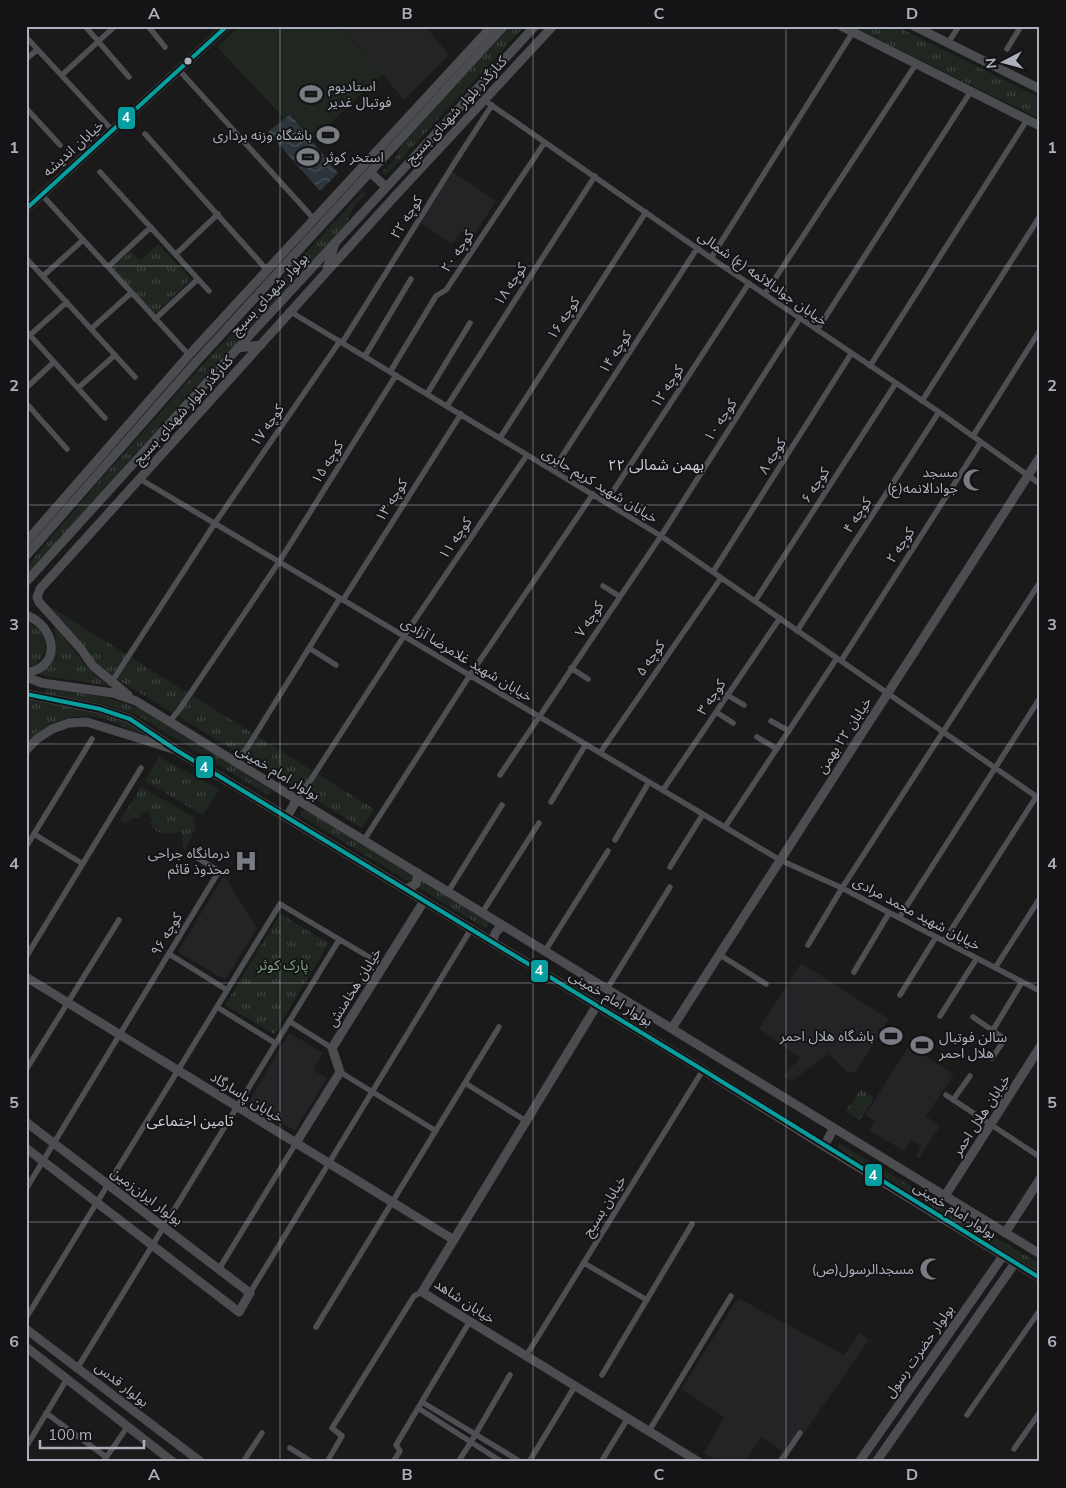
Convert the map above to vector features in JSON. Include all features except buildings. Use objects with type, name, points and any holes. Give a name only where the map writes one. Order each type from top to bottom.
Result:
[{"type":"main road","name":"بولوار شهدای بسیج","points":[[26,556],[216,340],[504,26]]},
{"type":"main road","points":[[841,26],[1040,126]]},
{"type":"main road","points":[[914,26],[1040,89]]},
{"type":"main road","name":"بولوار شهدای بسیج","points":[[26,582],[418,151],[533,29]]},
{"type":"main road","points":[[370,172],[386,187]]},
{"type":"main road","points":[[26,614],[40,623],[52,642],[52,654],[47,663],[38,670],[26,673]]},
{"type":"main road","points":[[26,750],[37,739],[52,729],[69,723],[87,722],[176,750]]},
{"type":"main road","name":"بولوار قدس","points":[[26,1329],[201,1462]]},
{"type":"main road","points":[[26,1347],[173,1462]]},
{"type":"street","points":[[85,26],[129,77]]},
{"type":"street","points":[[62,75],[115,26]]},
{"type":"street","points":[[148,26],[165,47]]},
{"type":"street","name":"خیابان اندیشه","points":[[26,209],[227,26]]},
{"type":"street","points":[[26,542],[189,356],[492,26]]},
{"type":"street","name":"کنارگذر بلوار شهدای بسیج","points":[[136,701],[111,683],[93,666],[81,649],[39,602],[37,597],[40,589],[442,145],[488,103],[522,59],[553,26]]},
{"type":"street","points":[[948,43],[959,26]]},
{"type":"street","points":[[1007,49],[1022,26]]},
{"type":"street","points":[[522,59],[533,29]]},
{"type":"street","points":[[712,258],[853,32]]},
{"type":"street","points":[[26,37],[113,130]]},
{"type":"street","points":[[26,60],[37,50]]},
{"type":"street","points":[[765,294],[916,64]]},
{"type":"street","points":[[179,70],[314,219]]},
{"type":"street","points":[[817,330],[971,91]]},
{"type":"street","name":"خیابان جوادالائمه (ع) شمالی","points":[[488,103],[1040,484]]},
{"type":"street","name":"کوچه ۲۲","points":[[341,342],[457,159],[488,103]]},
{"type":"street","points":[[26,108],[60,145]]},
{"type":"street","points":[[870,366],[1027,120]]},
{"type":"street","points":[[145,134],[267,270]]},
{"type":"street","name":"کوچه ۲۰","points":[[393,373],[436,296],[446,290],[545,142]]},
{"type":"street","points":[[418,151],[442,145]]},
{"type":"street","points":[[100,172],[209,291]]},
{"type":"street","name":"کوچه ۱۸","points":[[447,406],[594,176]]},
{"type":"street","points":[[42,194],[189,356]]},
{"type":"street","name":"کوچه ۱۶","points":[[500,438],[646,212]]},
{"type":"street","points":[[176,254],[218,214]]},
{"type":"street","points":[[922,401],[1040,216]]},
{"type":"street","points":[[108,267],[151,228]]},
{"type":"street","points":[[43,276],[83,240]]},
{"type":"street","points":[[326,272],[335,243]]},
{"type":"street","name":"کوچه ۱۴","points":[[553,470],[698,247]]},
{"type":"street","points":[[26,258],[135,377]]},
{"type":"street","points":[[155,319],[198,279]]},
{"type":"street","points":[[365,356],[411,279]]},
{"type":"street","name":"کوچه ۱۲","points":[[606,502],[749,283]]},
{"type":"street","points":[[91,329],[131,293]]},
{"type":"street","points":[[67,302],[28,333],[105,418]]},
{"type":"street","name":"خیابان شهید کریم جابری","points":[[291,312],[594,494],[660,536],[1038,798]]},
{"type":"street","points":[[216,340],[228,313]]},
{"type":"street","name":"کوچه ۱۰","points":[[660,536],[800,318]]},
{"type":"street","points":[[427,394],[470,323]]},
{"type":"street","points":[[972,436],[1040,330]]},
{"type":"street","name":"کوچه ۱۷","points":[[215,524],[341,342]]},
{"type":"street","points":[[238,348],[260,345]]},
{"type":"street","name":"کوچه ۸","points":[[713,572],[851,354]]},
{"type":"street","points":[[78,388],[115,355]]},
{"type":"street","points":[[26,388],[54,362]]},
{"type":"street","name":"کوچه ۱۵","points":[[279,562],[393,373]]},
{"type":"street","name":"کوچه ۶","points":[[755,601],[896,383]]},
{"type":"street","points":[[26,403],[67,449]]},
{"type":"street","name":"کوچه ۴","points":[[797,630],[938,412]]},
{"type":"street","name":"کوچه ۱۳","points":[[342,599],[461,414]]},
{"type":"street","name":"کوچه ۲","points":[[725,827],[839,660],[981,442]]},
{"type":"street","name":"کوچه ۱۱","points":[[404,636],[527,455]]},
{"type":"street","name":"خیابان ۲۲ بهمن","points":[[672,1028],[1040,457]]},
{"type":"street","name":"خیابان شهید غلامرضا آزادی","points":[[140,479],[780,860]]},
{"type":"street","points":[[69,493],[88,485]]},
{"type":"street","points":[[364,840],[470,675],[594,494]]},
{"type":"street","points":[[111,683],[215,524]]},
{"type":"street","name":"کوچه ۷","points":[[500,775],[660,536]]},
{"type":"street","points":[[170,721],[279,562]]},
{"type":"street","name":"کوچه ۵","points":[[600,753],[721,578]]},
{"type":"street","points":[[808,945],[842,888],[1040,582]]},
{"type":"street","points":[[603,586],[619,596]]},
{"type":"street","points":[[236,762],[342,599]]},
{"type":"street","name":"کوچه ۳","points":[[663,790],[780,618]]},
{"type":"street","points":[[287,817],[404,636]]},
{"type":"street","points":[[309,648],[336,665]]},
{"type":"street","points":[[571,668],[588,678]]},
{"type":"street","name":"بولوار امام خمینی","points":[[26,678],[42,683],[112,693],[136,701],[1040,1254]]},
{"type":"street","name":"بولوار امام خمینی","points":[[26,694],[100,709],[130,719],[176,750],[597,1005],[1040,1278]]},
{"type":"street","points":[[727,695],[744,705]]},
{"type":"street","points":[[899,918],[1040,698]]},
{"type":"street","points":[[716,712],[733,722]]},
{"type":"street","points":[[771,721],[789,731]]},
{"type":"street","points":[[757,737],[777,750]]},
{"type":"street","points":[[26,847],[92,739]]},
{"type":"street","points":[[551,802],[586,744]]},
{"type":"street","points":[[26,957],[141,768]]},
{"type":"street","points":[[614,840],[649,782]]},
{"type":"street","points":[[944,941],[1038,798]]},
{"type":"street","points":[[448,892],[502,804]]},
{"type":"street","points":[[670,867],[703,814]]},
{"type":"street","points":[[482,913],[539,823]]},
{"type":"street","points":[[34,834],[83,864]]},
{"type":"street","points":[[545,951],[608,851]]},
{"type":"street","name":"کوچه ۹۶","points":[[54,1143],[219,871],[194,856]]},
{"type":"street","name":"خیابان شهید محمد مرادی","points":[[780,860],[842,888],[1022,982],[1039,989]]},
{"type":"street","points":[[406,889],[416,884],[418,873]]},
{"type":"street","points":[[607,989],[670,887]]},
{"type":"street","points":[[995,968],[1040,898]]},
{"type":"street","name":"خیابان هخامنش","points":[[340,1072],[332,1048],[424,900]]},
{"type":"street","points":[[26,1318],[280,904],[384,966]]},
{"type":"street","points":[[854,972],[890,913]]},
{"type":"street","points":[[26,1070],[119,920]]},
{"type":"street","points":[[493,942],[494,935],[503,926]]},
{"type":"street","points":[[26,1148],[96,1204],[239,1312],[471,929]]},
{"type":"street","points":[[900,995],[936,937]]},
{"type":"street","points":[[78,1367],[338,940]]},
{"type":"street","points":[[169,954],[227,990]]},
{"type":"street","points":[[720,955],[766,984]]},
{"type":"street","points":[[940,1016],[977,958]]},
{"type":"street","name":"خیابان پاسارگاد","points":[[26,976],[454,1240]]},
{"type":"street","points":[[993,1030],[1022,982]]},
{"type":"street","name":"خیابان شاهد","points":[[597,1005],[422,1292],[650,1431],[688,1459],[699,1462]]},
{"type":"street","points":[[217,1007],[275,1044]]},
{"type":"street","points":[[973,1017],[1005,1039],[992,1058]]},
{"type":"street","points":[[289,1021],[332,1048]]},
{"type":"street","points":[[316,1327],[499,1027]]},
{"type":"street","name":"خیابان هلال احمر","points":[[945,1196],[1040,1047]]},
{"type":"street","name":"خیابان بسیج","points":[[526,1356],[703,1070]]},
{"type":"street","points":[[219,1269],[340,1072],[436,1131]]},
{"type":"street","points":[[953,1100],[970,1076]]},
{"type":"street","points":[[465,1083],[526,1121]]},
{"type":"street","points":[[946,1096],[1040,1157]]},
{"type":"street","name":"بولوار ایران‌زمین","points":[[26,1122],[250,1293]]},
{"type":"street","points":[[824,1146],[834,1128]]},
{"type":"street","points":[[26,1188],[54,1143]]},
{"type":"street","points":[[1005,1233],[1040,1180]]},
{"type":"street","points":[[602,1375],[692,1224]]},
{"type":"street","name":"بولوار حضرت رسول","points":[[858,1462],[1003,1256]]},
{"type":"street","points":[[584,1263],[647,1300]]},
{"type":"street","name":"بولوار حضرت رسول","points":[[876,1462],[1015,1263]]},
{"type":"street","points":[[996,1265],[1007,1273]]},
{"type":"street","points":[[327,1462],[342,1436],[332,1428],[414,1296],[422,1292]]},
{"type":"street","points":[[650,1431],[731,1296]]},
{"type":"street","points":[[967,1415],[1040,1310]]},
{"type":"street","points":[[393,1462],[400,1451],[396,1445],[470,1321]]},
{"type":"street","points":[[458,1462],[510,1375]]},
{"type":"street","points":[[26,1447],[67,1379]]},
{"type":"street","points":[[529,1462],[576,1386]]},
{"type":"street","points":[[422,1402],[521,1462]]},
{"type":"street","points":[[418,1408],[502,1462]]},
{"type":"street","points":[[1014,1449],[1040,1412]]},
{"type":"street","points":[[46,1413],[105,1460],[128,1426]]},
{"type":"street","points":[[601,1462],[628,1418]]},
{"type":"street","points":[[243,1462],[262,1433]]},
{"type":"street","points":[[780,1462],[800,1433]]},
{"type":"street","points":[[290,1448],[312,1462]]},
{"type":"shaded area","points":[[339,26],[425,26],[449,55],[404,100]]},
{"type":"shaded area","points":[[453,172],[496,201],[472,238],[461,231],[452,244],[420,223]]},
{"type":"shaded area","points":[[224,875],[257,928],[225,980],[178,952]]},
{"type":"shaded area","points":[[801,963],[889,1019],[856,1072],[847,1072],[829,1054],[791,1081],[783,1076],[800,1058],[759,1029]]},
{"type":"shaded area","points":[[289,1033],[323,1053],[313,1070],[327,1078],[295,1131],[248,1103]]},
{"type":"shaded area","points":[[909,1046],[954,1074],[926,1116],[940,1126],[919,1158],[916,1156],[921,1146],[911,1140],[904,1151],[869,1130],[875,1121],[865,1115]]},
{"type":"shaded area","points":[[738,1298],[844,1355],[860,1333],[869,1340],[784,1462],[775,1462],[782,1451],[761,1437],[745,1462],[719,1462],[704,1453],[724,1417],[681,1389]]},
{"type":"green space","name":"استادیوم فوتبال غدیر","points":[[240,26],[340,26],[383,74],[312,140],[290,114],[284,118],[217,47]]},
{"type":"green space","points":[[511,26],[525,26],[388,173],[383,174],[383,171],[395,159],[402,144]]},
{"type":"green space","points":[[851,26],[896,26],[1040,98],[1040,119]]},
{"type":"green space","points":[[363,191],[365,195],[354,206],[346,224],[169,416],[26,577],[26,567],[96,485],[189,380]]},
{"type":"green space","points":[[158,244],[191,279],[154,315],[113,270],[115,265],[131,251],[140,261]]},
{"type":"green space","points":[[46,604],[374,809],[362,828],[97,667],[89,652]]},
{"type":"green space","points":[[26,621],[35,626],[45,639],[46,644],[40,660],[32,666],[26,667]]},
{"type":"green space","points":[[54,625],[86,666],[109,686],[35,674],[48,665],[54,654],[56,640]]},
{"type":"green space","points":[[47,688],[105,697],[141,709],[271,789],[271,793],[268,795],[137,715],[104,704],[46,694],[44,690]]},
{"type":"green space","points":[[26,695],[124,718],[152,733],[135,732],[108,720],[84,716],[64,719],[54,723],[35,734],[26,742]]},
{"type":"green space","points":[[159,757],[219,789],[203,815],[145,781]]},
{"type":"green space","points":[[141,787],[196,818],[193,823],[197,826],[184,850],[181,832],[163,833],[156,830],[149,823],[152,821],[148,810],[136,819],[134,817],[125,823],[120,820]]},
{"type":"green space","points":[[305,810],[488,921],[489,926],[485,928],[301,816],[301,811]]},
{"type":"green space","name":"پارک کوثر","points":[[280,914],[329,943],[274,1034],[225,1005]]},
{"type":"green space","points":[[861,1089],[874,1098],[860,1120],[846,1111]]},
{"type":"green space","points":[[839,1143],[1040,1264],[1040,1272],[837,1150]]},
{"type":"water","name":"استخر کوثر","points":[[290,114],[338,173],[320,191],[268,132]]},
{"type":"transit line","name":"4","points":[[26,209],[227,26]]},
{"type":"transit line","name":"4","points":[[26,694],[100,709],[130,719],[176,750],[703,1070],[1040,1278]]},
{"type":"place","name":"استادیوم فوتبال غدیر","points":[[311,94]]},
{"type":"place","name":"باشگاه وزنه برداری","points":[[328,135]]},
{"type":"place","name":"استخر کوثر","points":[[308,157]]},
{"type":"place","name":"مسجد جوادالانمه(ع)","points":[[974,480]]},
{"type":"place","name":"درمانگاه جراحی محذوذ قائم","points":[[246,861]]},
{"type":"place","name":"باشگاه هلال احمر","points":[[891,1036]]},
{"type":"place","name":"سالن فوتبال هلال احمر","points":[[922,1045]]},
{"type":"place","name":"مسجدالرسول(ص)","points":[[931,1269]]},
{"type":"district","name":"۲۲ بهمن شمالی","points":[[656,465]]},
{"type":"district","name":"تامین اجتماعی","points":[[190,1121]]}]
